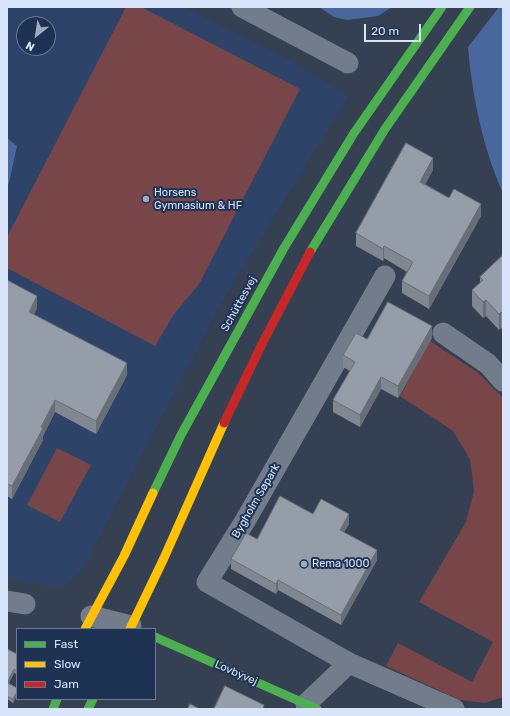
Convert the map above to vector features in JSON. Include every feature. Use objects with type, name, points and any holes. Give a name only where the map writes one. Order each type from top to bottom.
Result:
[{"type":"main road","name":"Schüttesvej","points":[[88,623],[124,556],[181,435],[284,248],[354,133],[442,7]]},
{"type":"main road","points":[[133,628],[261,345],[306,258],[373,146],[445,40],[470,7]]},
{"type":"main road","name":"Lovbyvej","points":[[156,637],[311,706]]},
{"type":"main road","points":[[88,709],[92,700]]},
{"type":"street","points":[[242,7],[348,63]]},
{"type":"street","name":"Bygholm Søpark","points":[[385,276],[246,521],[207,582],[349,663],[454,709]]},
{"type":"street","points":[[443,333],[488,364],[503,381]]},
{"type":"street","points":[[88,623],[133,628]]},
{"type":"street","points":[[311,706],[349,663]]},
{"type":"shaded area","name":"Horsens Gymnasium & HF","points":[[7,7],[184,7],[284,57],[349,96],[221,303],[84,567],[64,586],[48,586],[7,578]]},
{"type":"shaded area","points":[[126,7],[141,7],[300,89],[199,284],[174,314],[155,346],[7,268],[7,237]]},
{"type":"shaded area","points":[[319,7],[392,7],[378,16],[347,20],[334,17]]},
{"type":"shaded area","points":[[499,7],[503,7],[503,193],[484,140],[472,84],[468,47]]},
{"type":"shaded area","points":[[7,138],[17,146],[9,183],[7,185]]},
{"type":"shaded area","points":[[430,341],[477,372],[503,398],[503,697],[485,703],[460,700],[386,666],[398,643],[472,682],[493,642],[419,602],[466,522],[474,491],[470,459],[453,431],[400,396]]},
{"type":"shaded area","points":[[57,448],[91,465],[60,522],[27,505]]},
{"type":"building","points":[[406,143],[433,158],[420,182],[449,198],[454,189],[481,204],[429,296],[402,281],[413,262],[384,246],[383,249],[356,233]]},
{"type":"building","points":[[502,256],[503,314],[501,312],[499,314],[486,300],[483,302],[472,290],[483,280],[480,277]]},
{"type":"building","points":[[7,280],[37,296],[29,312],[127,363],[96,421],[55,400],[41,427],[43,428],[12,486],[7,484]]},
{"type":"building","points":[[388,302],[432,326],[398,386],[381,377],[360,415],[333,400],[355,362],[343,355],[356,333],[367,339]]},
{"type":"building","name":"Rema 1000","points":[[280,496],[313,514],[321,499],[349,514],[340,530],[377,550],[341,615],[278,580],[276,584],[231,559],[246,533],[257,539]]},
{"type":"building","points":[[7,649],[16,654],[16,670],[14,669],[7,683]]},
{"type":"building","points":[[7,683],[16,688],[16,694],[13,699],[7,696]]},
{"type":"building","points":[[225,686],[264,705],[263,709],[214,709]]},
{"type":"building","points":[[190,704],[200,709],[188,709]]},
{"type":"traffic: fast","points":[[153,493],[181,435],[284,248],[354,133],[442,7]]},
{"type":"traffic: fast","points":[[310,252],[385,129],[470,7]]},
{"type":"traffic: fast","points":[[156,637],[317,709]]},
{"type":"traffic: fast","points":[[53,709],[57,700]]},
{"type":"traffic: fast","points":[[88,709],[92,700]]},
{"type":"traffic: slow","points":[[130,628],[164,558],[224,423]]},
{"type":"traffic: slow","points":[[86,628],[124,556],[153,493]]},
{"type":"traffic: jam","points":[[224,423],[262,344],[310,252]]},
{"type":"place","name":"Horsens Gymnasium & HF","points":[[146,199]]},
{"type":"place","name":"Rema 1000","points":[[304,564]]}]
